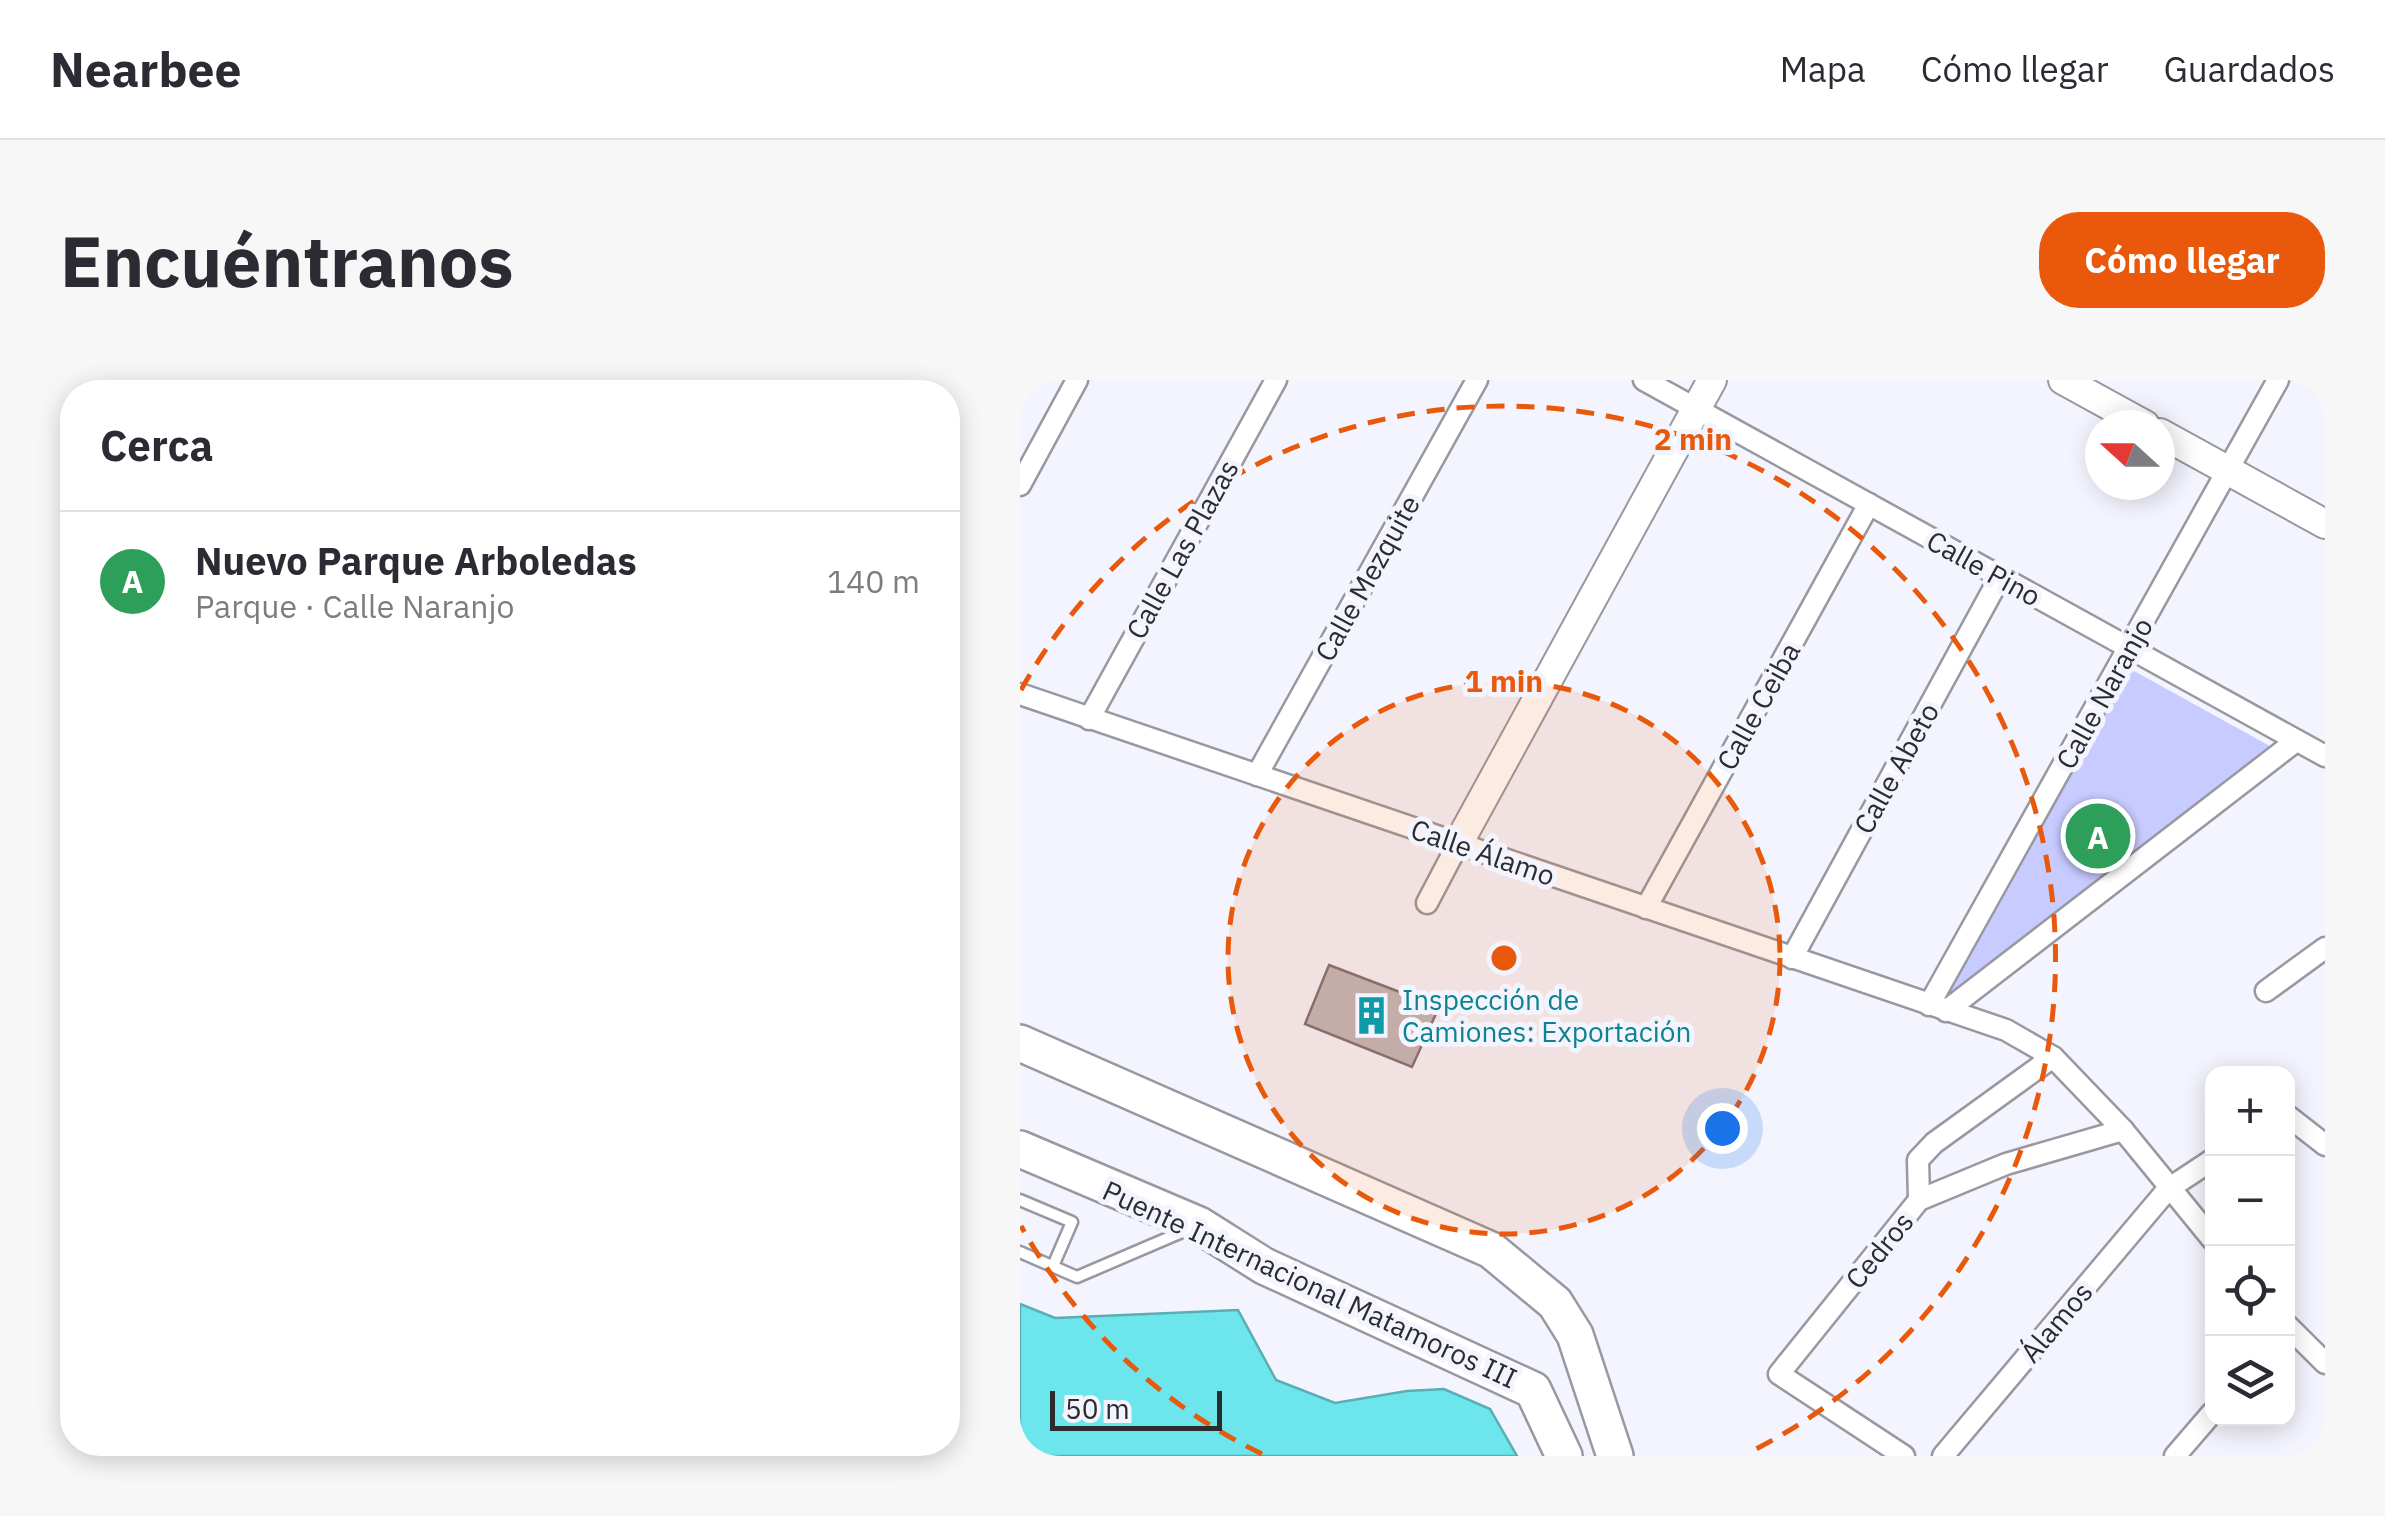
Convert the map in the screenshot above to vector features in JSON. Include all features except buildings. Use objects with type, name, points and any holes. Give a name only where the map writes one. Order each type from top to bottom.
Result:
[{"type":"highway","points":[[1020,1044],[1491,1250],[1555,1304],[1575,1335],[1611,1441]]},
{"type":"highway","name":"Puente Internacional Matamoros III","points":[[1020,1149],[1199,1225],[1264,1266],[1533,1390],[1564,1456]]},
{"type":"highway","points":[[1533,1390],[1588,1410],[1611,1441]]},
{"type":"street","points":[[1020,485],[1077,380]]},
{"type":"street","name":"Calle Las Plazas","points":[[1089,719],[1276,380]]},
{"type":"street","name":"Calle Mezquite","points":[[1258,775],[1478,380]]},
{"type":"street","name":"Calle Pino","points":[[1644,380],[2325,756]]},
{"type":"street","points":[[1427,903],[1712,380]]},
{"type":"street","points":[[2063,380],[2118,410]]},
{"type":"street","name":"Calle Naranjo","points":[[1938,1008],[2278,380]]},
{"type":"street","points":[[2175,441],[2325,524]]},
{"type":"street","name":"Calle Ceiba","points":[[1646,908],[1869,504]]},
{"type":"street","name":"Calle Abeto","points":[[1792,958],[2000,578]]},
{"type":"street","name":"Calle Álamo","points":[[1020,694],[2006,1030],[2054,1057],[2123,1130],[2205,1232]]},
{"type":"street","points":[[1938,1008],[2296,741]]},
{"type":"street","points":[[2266,992],[2325,948]]},
{"type":"street","points":[[1919,1200],[1918,1160],[1934,1143],[2054,1057]]},
{"type":"street","points":[[2295,1121],[2325,1144]]},
{"type":"street","name":"Cedros","points":[[1904,1456],[1779,1374],[1919,1200],[2006,1164],[2123,1130]]},
{"type":"street","name":"Álamos","points":[[1944,1456],[2168,1189],[2205,1165]]},
{"type":"street","points":[[2295,1334],[2325,1364]]},
{"type":"street","points":[[2176,1456],[2205,1422]]},
{"type":"lane","points":[[1020,1200],[1072,1222],[1053,1266]]},
{"type":"lane","points":[[1020,1252],[1077,1277],[1199,1225]]},
{"type":"shaded area","points":[[2125,666],[2277,750],[1959,995],[1943,990]]},
{"type":"shaded area","points":[[1020,1304],[1055,1318],[1238,1310],[1276,1380],[1335,1403],[1444,1389],[1490,1409],[1517,1456],[1020,1456]]},
{"type":"place","name":"Nuevo Parque Arboledas","points":[[2098,836]]},
{"type":"place","name":"Inspección de Camiones: Exportación","points":[[1372,1015]]}]
